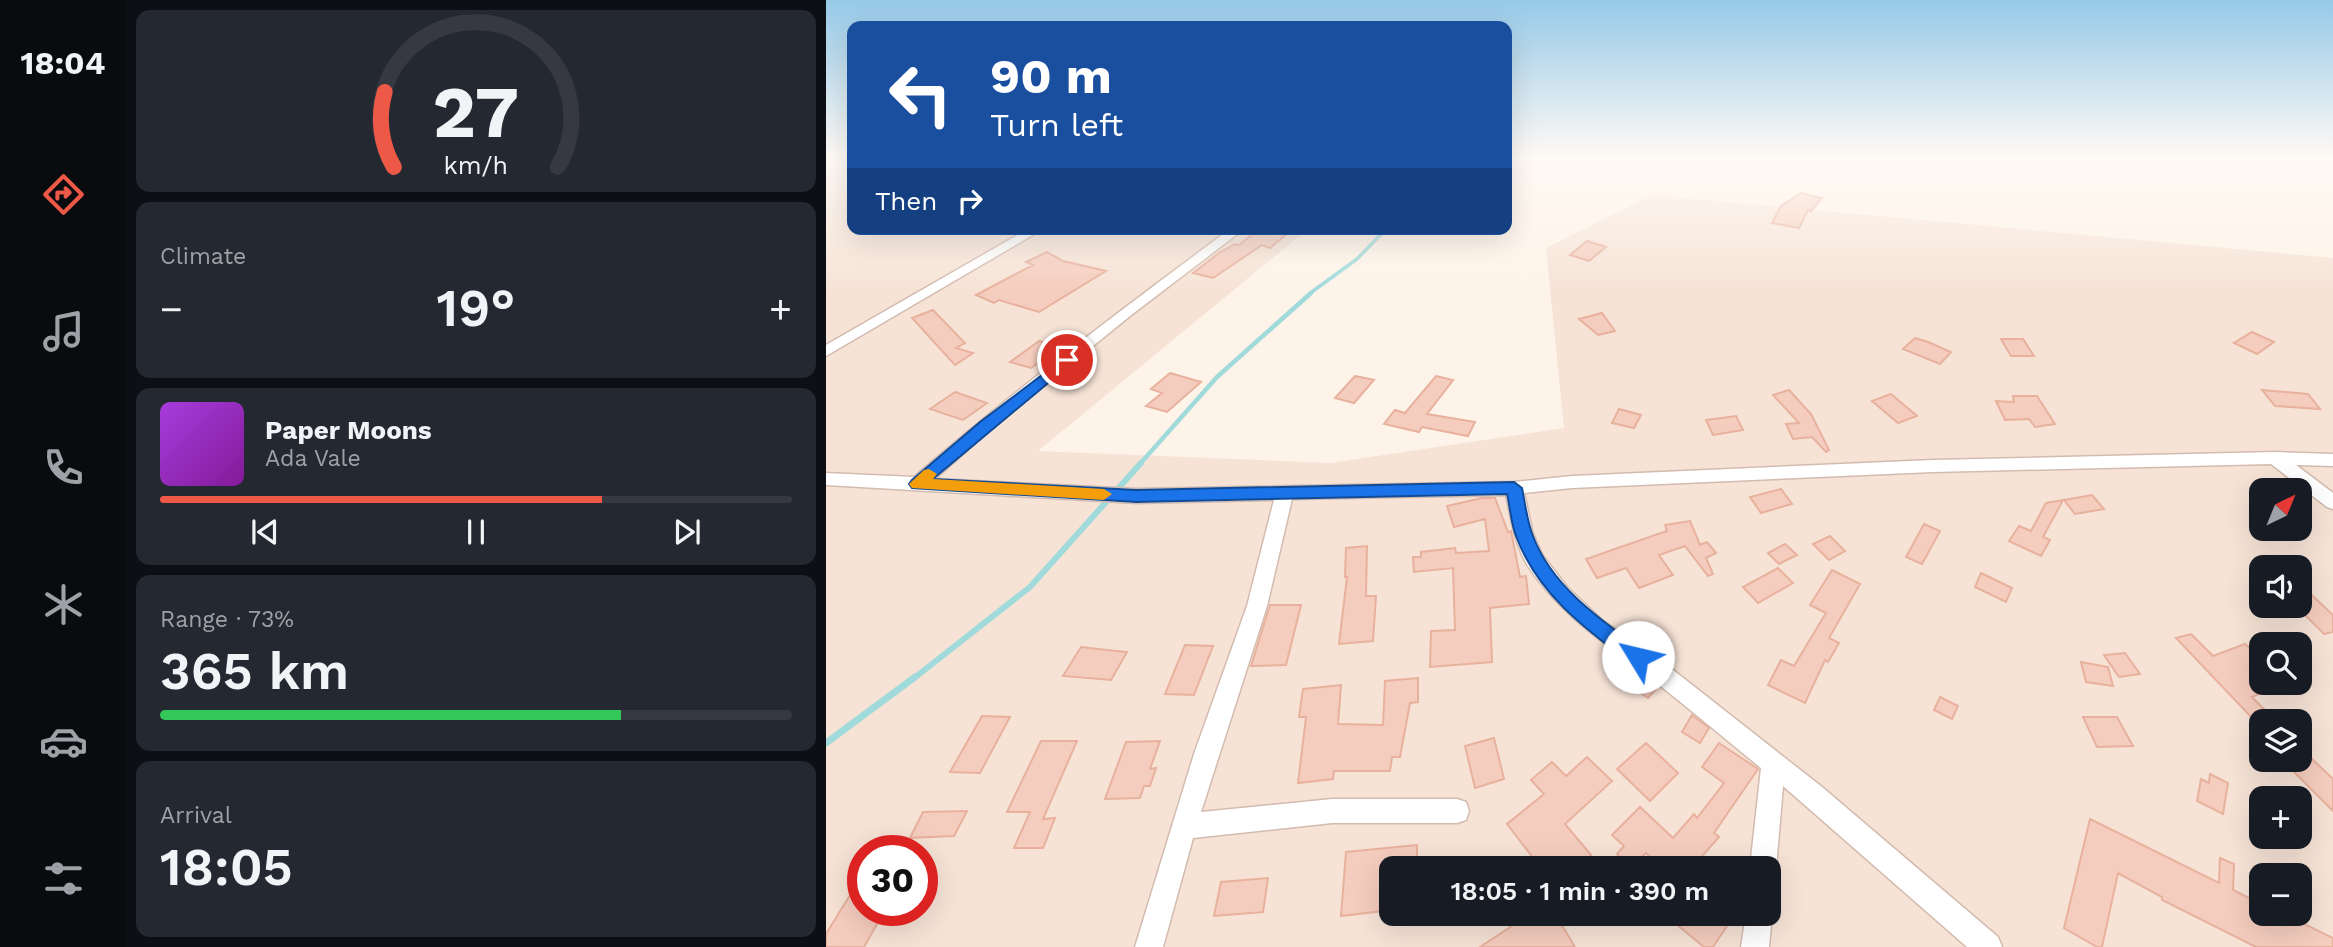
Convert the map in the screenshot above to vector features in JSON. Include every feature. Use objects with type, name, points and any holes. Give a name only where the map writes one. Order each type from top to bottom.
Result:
[{"type":"street","points":[[826,351],[1027,235]]},
{"type":"street","points":[[918,484],[985,425],[1125,313],[1230,235]]},
{"type":"street","points":[[826,479],[1136,496],[1514,488],[1626,480],[1933,466],[2275,458],[2333,460]]},
{"type":"street","points":[[2275,458],[2333,502]]},
{"type":"street","points":[[1514,488],[1524,534],[1535,560],[1560,593],[1595,626],[1660,673],[1823,804],[1988,947]]},
{"type":"street","points":[[1149,947],[1185,826],[1257,606],[1285,493]]},
{"type":"street","points":[[1764,856],[1773,764]]},
{"type":"street","points":[[1185,826],[1332,811],[1457,811]]},
{"type":"street","points":[[1755,947],[1758,926]]},
{"type":"shaded area","points":[[826,202],[847,202],[847,235],[1301,235],[1038,451],[1330,463],[1564,428],[1546,248],[1638,202],[1730,202],[2333,258],[2333,947],[826,947]]},
{"type":"building","points":[[1787,202],[1818,202],[1811,211],[1808,210],[1799,228],[1772,223],[1781,206]]},
{"type":"building","points":[[1252,235],[1286,235],[1270,248],[1262,245],[1213,278],[1193,273],[1219,253],[1235,244],[1239,245]]},
{"type":"building","points":[[1587,241],[1606,247],[1589,261],[1570,255]]},
{"type":"building","points":[[1047,252],[1063,261],[1106,271],[1039,312],[999,300],[994,303],[976,295],[1033,265],[1026,262]]},
{"type":"building","points":[[933,310],[965,343],[956,348],[973,353],[955,365],[912,318]]},
{"type":"building","points":[[1602,313],[1615,331],[1598,335],[1579,319]]},
{"type":"building","points":[[2252,332],[2274,342],[2257,354],[2234,343]]},
{"type":"building","points":[[1915,338],[1951,352],[1940,364],[1903,349]]},
{"type":"building","points":[[2001,339],[2023,339],[2034,356],[2011,356]]},
{"type":"building","points":[[1039,341],[1061,347],[1031,368],[1010,362]]},
{"type":"building","points":[[1170,373],[1201,382],[1167,412],[1146,406],[1162,393],[1151,389]]},
{"type":"building","points":[[1355,376],[1374,380],[1354,403],[1335,398]]},
{"type":"building","points":[[1436,376],[1453,380],[1427,414],[1475,422],[1468,436],[1422,427],[1419,432],[1384,424],[1395,410],[1405,413]]},
{"type":"building","points":[[1789,390],[1811,414],[1829,450],[1826,452],[1812,437],[1793,439],[1786,424],[1799,423],[1773,395]]},
{"type":"building","points":[[2262,390],[2308,394],[2320,409],[2275,406]]},
{"type":"building","points":[[955,392],[987,403],[963,420],[930,409]]},
{"type":"building","points":[[1891,394],[1917,416],[1898,423],[1872,401]]},
{"type":"building","points":[[2013,396],[2037,396],[2055,424],[2035,427],[2029,419],[2005,420],[1996,401],[2014,402]]},
{"type":"building","points":[[1619,409],[1641,415],[1634,428],[1612,423]]},
{"type":"building","points":[[1736,416],[1743,430],[1713,435],[1706,420]]},
{"type":"building","points":[[1781,489],[1792,504],[1761,513],[1750,497]]},
{"type":"building","points":[[2092,495],[2104,509],[2075,514],[2064,500]]},
{"type":"building","points":[[1482,498],[1495,498],[1508,532],[1511,531],[1520,577],[1526,576],[1529,604],[1490,608],[1492,662],[1430,667],[1431,631],[1455,630],[1453,568],[1414,572],[1413,557],[1421,557],[1421,552],[1455,548],[1456,553],[1489,551],[1485,519],[1454,527],[1447,506]]},
{"type":"building","points":[[2063,500],[2043,537],[2050,540],[2041,556],[2009,541],[2019,526],[2031,531],[2046,503]]},
{"type":"building","points":[[1690,521],[1700,545],[1707,542],[1716,553],[1706,558],[1713,574],[1708,576],[1685,546],[1659,555],[1673,575],[1639,588],[1626,568],[1597,578],[1586,559],[1667,531],[1665,525]]},
{"type":"building","points":[[1924,524],[1940,531],[1922,564],[1906,557]]},
{"type":"building","points":[[1830,536],[1845,551],[1829,560],[1813,544]]},
{"type":"building","points":[[1785,544],[1797,555],[1779,564],[1768,553]]},
{"type":"building","points":[[1367,546],[1366,596],[1376,596],[1373,641],[1339,644],[1347,577],[1346,548]]},
{"type":"building","points":[[1778,568],[1793,583],[1758,603],[1743,587]]},
{"type":"building","points":[[1832,570],[1860,584],[1829,638],[1839,643],[1828,662],[1825,660],[1805,703],[1768,685],[1781,660],[1794,666],[1826,613],[1810,605]]},
{"type":"building","points":[[1981,573],[2012,588],[2006,602],[1975,587]]},
{"type":"building","points":[[2312,595],[2333,615],[2333,632],[2324,634],[2308,618],[2312,618]]},
{"type":"building","points":[[1270,605],[1301,605],[1286,665],[1251,666]]},
{"type":"building","points":[[2191,634],[2213,656],[2245,644],[2249,648],[2249,695],[2256,695],[2252,697],[2264,709],[2249,709],[2249,715],[2176,638]]},
{"type":"building","points":[[1185,645],[1213,646],[1194,695],[1165,694]]},
{"type":"building","points":[[1081,647],[1127,652],[1111,680],[1063,676]]},
{"type":"building","points":[[2125,653],[2140,674],[2119,677],[2104,655]]},
{"type":"building","points":[[2081,662],[2108,667],[2113,686],[2086,682]]},
{"type":"building","points":[[1644,676],[1658,687],[1648,698],[1634,688]]},
{"type":"building","points":[[1418,678],[1418,702],[1410,703],[1400,757],[1392,757],[1390,771],[1334,771],[1333,779],[1298,783],[1306,717],[1299,717],[1303,689],[1341,685],[1338,724],[1383,725],[1385,681]]},
{"type":"building","points":[[1940,697],[1958,706],[1952,719],[1934,710]]},
{"type":"building","points":[[1692,715],[1709,728],[1700,743],[1682,732]]},
{"type":"building","points":[[982,716],[1010,717],[980,773],[950,772]]},
{"type":"building","points":[[2083,717],[2117,717],[2133,746],[2097,747]]},
{"type":"building","points":[[1494,738],[1504,779],[1475,788],[1465,746]]},
{"type":"building","points":[[1041,741],[1077,741],[1043,819],[1055,818],[1043,848],[1014,848],[1030,812],[1007,812]]},
{"type":"building","points":[[1160,741],[1150,769],[1156,768],[1150,786],[1144,786],[1140,798],[1105,799],[1126,742]]},
{"type":"building","points":[[1646,743],[1678,773],[1650,801],[1617,769]]},
{"type":"building","points":[[1719,743],[1758,769],[1714,833],[1719,837],[1702,856],[1649,856],[1646,853],[1643,856],[1619,856],[1617,854],[1624,846],[1612,835],[1640,807],[1673,838],[1694,814],[1697,818],[1724,783],[1702,767]]},
{"type":"building","points":[[1587,757],[1612,781],[1565,824],[1591,855],[1532,856],[1507,824],[1544,794],[1531,780],[1552,762],[1566,776]]},
{"type":"building","points":[[2312,759],[2333,779],[2333,811],[2312,790],[2312,786],[2308,786],[2294,772],[2312,772]]},
{"type":"building","points":[[2210,774],[2228,783],[2223,814],[2197,801],[2201,779],[2209,783]]},
{"type":"building","points":[[967,811],[954,836],[912,835],[923,812]]},
{"type":"building","points":[[2090,819],[2219,883],[2220,858],[2234,864],[2233,890],[2249,898],[2249,926],[2308,926],[2333,938],[2333,947],[2256,947],[2162,900],[2162,897],[2118,873],[2102,947],[2097,947],[2064,928]]},
{"type":"building","points":[[1417,845],[1417,856],[1379,856],[1379,911],[1341,916],[1346,852]]},
{"type":"building","points":[[1268,878],[1263,912],[1214,916],[1221,882]]},
{"type":"building","points":[[847,900],[847,926],[876,926],[864,947],[826,947],[826,934]]},
{"type":"building","points":[[1512,926],[1562,926],[1575,947],[1480,947]]},
{"type":"building","points":[[1679,926],[1727,926],[1713,947],[1704,947]]},
{"type":"waterway","points":[[1309,294],[1357,259],[1380,235]]},
{"type":"waterway","points":[[1139,465],[1217,377],[1311,293]]},
{"type":"waterway","points":[[913,679],[1030,587],[1141,463]]},
{"type":"waterway","points":[[826,743],[915,677]]},
{"type":"slow traffic","points":[[929,474],[918,484],[1104,494]]},
{"type":"route","points":[[1067,360],[985,425],[918,484],[1136,496],[1514,488],[1524,534],[1535,560],[1560,593],[1595,626],[1638,657]]}]
